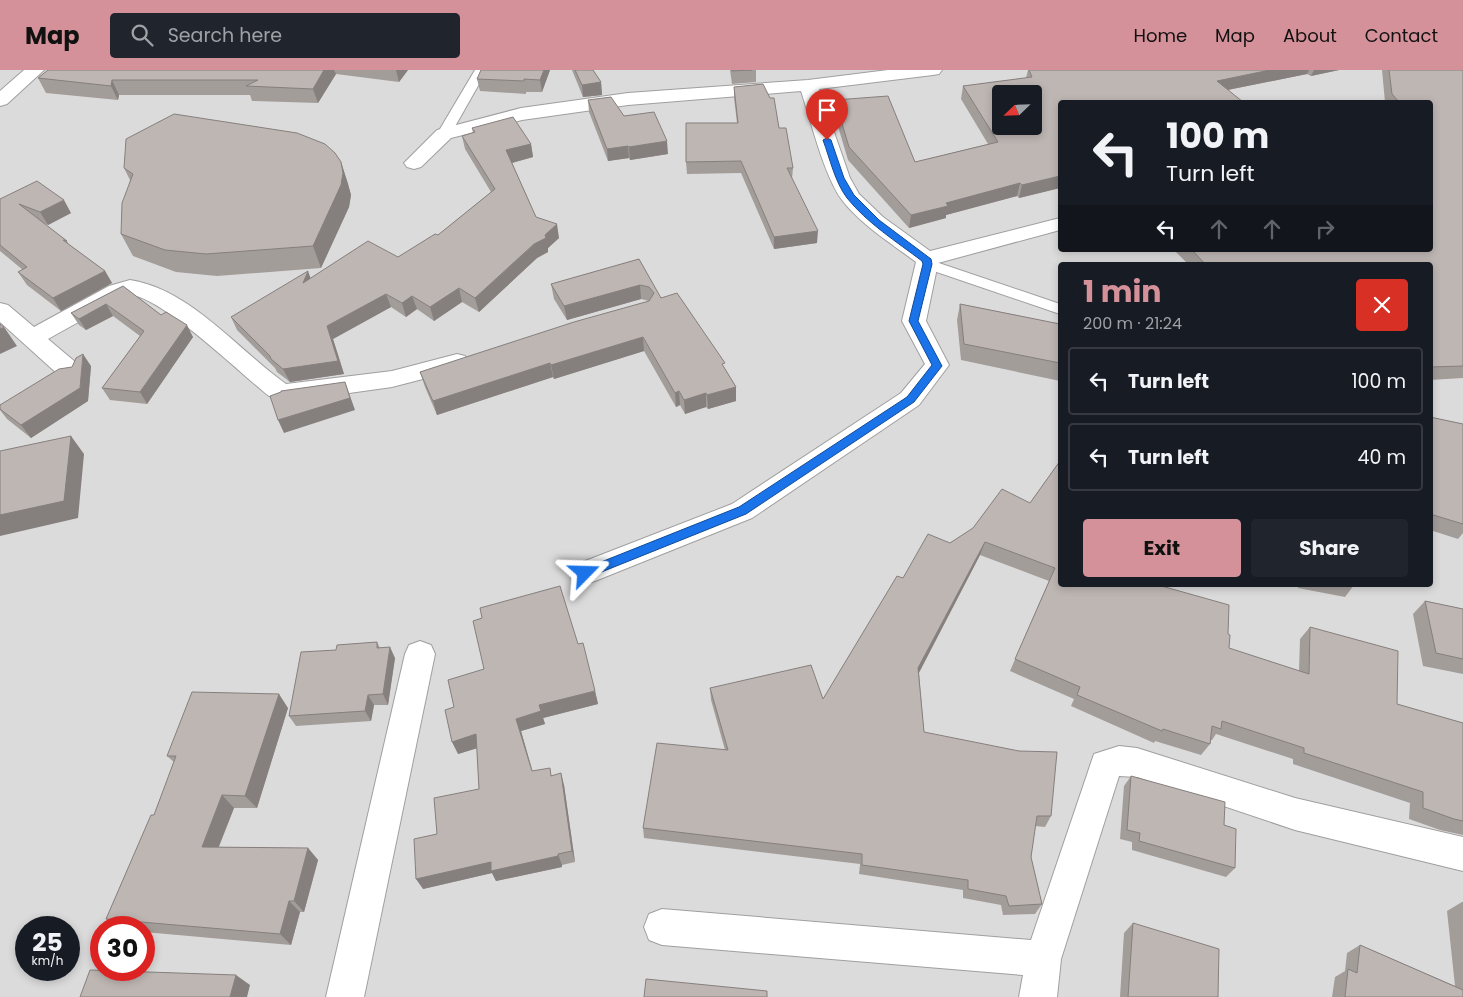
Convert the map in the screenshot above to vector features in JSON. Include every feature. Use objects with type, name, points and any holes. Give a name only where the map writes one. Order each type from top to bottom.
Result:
[{"type":"street","points":[[0,100],[35,70]]},
{"type":"street","points":[[414,163],[444,134],[521,114],[628,99],[808,85],[933,70]]},
{"type":"street","points":[[808,85],[840,178],[850,197],[876,221],[927,261]]},
{"type":"street","points":[[927,261],[1058,225]]},
{"type":"street","points":[[585,573],[742,510],[910,399],[937,366],[914,321],[927,261]]},
{"type":"street","points":[[32,338],[108,296],[132,286],[144,288],[161,298],[203,328],[269,383],[284,392],[297,392],[392,379],[482,355]]},
{"type":"street","points":[[0,310],[71,372]]},
{"type":"street","points":[[345,997],[420,654]]},
{"type":"street","points":[[1038,997],[1044,959],[1105,765],[1118,760],[1133,761],[1295,814],[1463,854]]},
{"type":"street","points":[[662,927],[1044,959]]},
{"type":"lane","points":[[444,134],[481,70]]},
{"type":"lane","points":[[927,261],[1058,308]]},
{"type":"shaded area","points":[[0,70],[1463,70],[1463,997],[0,997]]},
{"type":"building","points":[[48,70],[324,70],[313,89],[246,86],[258,80],[112,80],[111,86],[38,78]]},
{"type":"building","points":[[481,70],[544,70],[540,80],[524,79],[524,81],[477,79]]},
{"type":"building","points":[[575,70],[593,70],[601,82],[582,85]]},
{"type":"building","points":[[1029,70],[1270,70],[1217,81],[1241,100],[1058,100],[1058,176],[1022,185],[1020,183],[946,203],[948,206],[911,215],[849,147],[835,100],[888,96],[915,162],[998,142],[994,135],[1042,135],[1042,85],[992,85],[992,132],[963,86],[1032,77]]},
{"type":"building","points":[[1389,70],[1463,70],[1463,366],[1433,367],[1433,262],[1203,262],[1194,252],[1433,252],[1433,100],[1397,100],[1392,94]]},
{"type":"building","points":[[763,84],[770,98],[774,98],[779,128],[786,128],[793,168],[787,168],[818,231],[774,237],[741,161],[686,162],[686,123],[738,123],[734,87]]},
{"type":"building","points":[[611,97],[624,116],[654,112],[667,141],[607,149],[588,100]]},
{"type":"building","points":[[174,114],[297,133],[325,144],[335,153],[341,162],[343,173],[341,185],[313,246],[206,254],[165,250],[121,234],[122,203],[133,174],[124,168],[126,139]]},
{"type":"building","points":[[513,117],[531,144],[506,150],[536,217],[557,224],[545,235],[546,238],[534,244],[475,298],[459,288],[430,307],[412,296],[402,303],[386,294],[327,326],[338,361],[283,369],[231,317],[308,271],[303,283],[368,241],[398,257],[435,234],[438,235],[495,189],[462,136],[475,132],[472,128]]},
{"type":"building","points":[[37,181],[64,200],[40,212],[19,204],[105,271],[53,298],[18,272],[27,267],[0,245],[0,199]]},
{"type":"building","points":[[639,259],[661,298],[677,293],[725,363],[722,364],[736,387],[684,400],[679,391],[675,393],[643,337],[551,365],[550,363],[433,401],[420,372],[574,322],[649,301],[654,293],[649,287],[640,285],[564,306],[551,284]]},
{"type":"building","points":[[123,286],[161,315],[166,312],[187,325],[140,392],[102,388],[144,331],[106,304],[79,319],[71,313]]},
{"type":"building","points":[[960,304],[1058,324],[1058,363],[964,344]]},
{"type":"building","points":[[83,354],[80,388],[21,425],[0,409],[0,405],[59,369],[72,367],[76,358]]},
{"type":"building","points":[[345,382],[350,398],[278,420],[270,396],[281,391]]},
{"type":"building","points":[[1433,418],[1463,424],[1463,524],[1433,515]]},
{"type":"building","points":[[71,436],[64,501],[0,515],[0,451]]},
{"type":"building","points":[[1058,464],[1058,587],[1165,587],[1229,605],[1229,648],[1309,674],[1310,627],[1398,651],[1397,704],[1463,723],[1463,821],[1423,808],[1423,792],[1304,753],[1304,748],[1222,721],[1221,729],[1212,726],[1210,744],[1163,729],[1162,731],[1077,695],[1080,687],[1015,659],[1055,568],[985,542],[918,668],[924,732],[1019,751],[1057,752],[1051,816],[1037,816],[1031,857],[1042,904],[1009,906],[1006,896],[968,889],[968,880],[862,865],[862,854],[643,828],[657,743],[728,750],[710,688],[811,665],[823,699],[897,576],[903,578],[928,534],[950,543],[973,528],[1002,489],[1030,503]]},
{"type":"building","points":[[560,586],[578,644],[583,643],[595,691],[539,705],[541,711],[516,719],[532,771],[550,768],[551,776],[561,773],[572,851],[491,871],[491,862],[416,879],[414,839],[437,834],[434,798],[479,789],[476,734],[452,742],[445,710],[454,707],[448,680],[484,669],[473,621],[482,618],[480,608]]},
{"type":"building","points":[[1425,601],[1463,609],[1463,659],[1436,653]]},
{"type":"building","points":[[377,642],[377,648],[390,647],[383,694],[368,695],[365,711],[289,716],[301,652],[336,650],[337,645]]},
{"type":"building","points":[[192,692],[279,694],[245,796],[222,795],[202,847],[308,848],[294,901],[289,901],[280,934],[155,923],[155,916],[107,916],[151,815],[154,815],[176,756],[167,756]]},
{"type":"building","points":[[1131,776],[1225,802],[1224,825],[1236,829],[1235,868],[1139,841],[1140,833],[1127,830]]},
{"type":"building","points":[[1133,923],[1219,949],[1218,997],[1128,997]]},
{"type":"building","points":[[1360,945],[1463,990],[1463,997],[1345,997],[1348,969],[1357,973]]},
{"type":"building","points":[[90,970],[90,981],[155,981],[155,972],[236,975],[230,997],[80,997]]},
{"type":"building","points":[[646,979],[767,991],[767,997],[644,997]]},
{"type":"route","points":[[585,573],[742,510],[910,399],[937,366],[914,321],[927,264],[926,259],[876,221],[850,197],[840,178],[827,140]]}]
